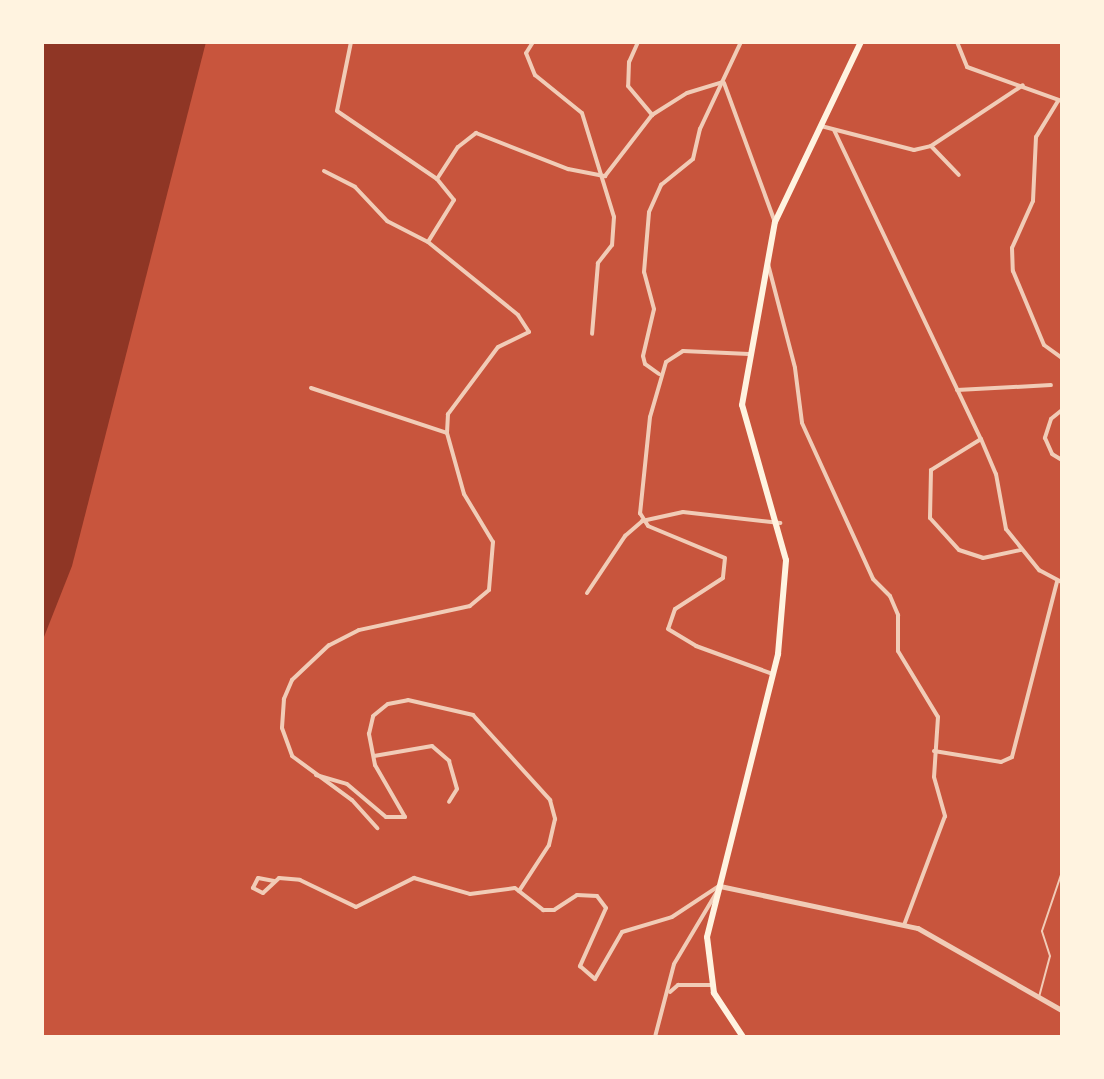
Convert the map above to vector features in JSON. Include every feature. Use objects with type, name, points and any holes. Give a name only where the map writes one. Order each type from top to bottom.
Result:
[{"type":"main road","points":[[743,1037],[711,985],[707,937],[773,674],[785,602],[780,523],[743,419],[749,354],[766,258],[775,222],[861,42]]},
{"type":"street","points":[[351,42],[337,111],[437,179],[454,200],[428,242]]},
{"type":"street","points":[[533,42],[526,53],[530,66],[582,113],[605,176],[616,232],[598,264],[592,334]]},
{"type":"street","points":[[638,42],[629,62],[628,86],[652,115]]},
{"type":"street","points":[[659,374],[645,364],[643,357],[654,309],[644,272],[649,212],[662,185],[689,165],[741,42]]},
{"type":"street","points":[[957,42],[967,67],[1023,85],[1060,101],[1036,137],[1033,201],[1012,248],[1013,271],[1044,345],[1062,358]]},
{"type":"street","points":[[605,176],[652,115],[687,93],[723,82]]},
{"type":"street","points":[[723,82],[775,222]]},
{"type":"street","points":[[821,126],[914,150],[931,147],[1023,85]]},
{"type":"street","points":[[834,130],[981,439],[996,474],[1006,529],[1021,550],[1060,582],[1012,757],[1001,762],[934,752]]},
{"type":"street","points":[[437,179],[458,147],[476,133],[568,169],[605,176]]},
{"type":"street","points":[[931,147],[959,175]]},
{"type":"street","points":[[324,171],[355,187],[387,220],[428,242],[518,315],[529,332],[498,346],[452,404],[447,433],[464,494],[493,542],[493,583],[470,606],[359,630],[329,645],[292,680],[281,716],[284,738],[292,756],[352,800],[377,828]]},
{"type":"street","points":[[766,258],[795,368],[802,423],[873,579],[890,596],[898,615],[898,651],[938,717],[934,777],[945,816],[904,925]]},
{"type":"street","points":[[642,521],[647,438],[659,374],[683,351],[749,354]]},
{"type":"street","points":[[957,390],[1051,385]]},
{"type":"street","points":[[311,388],[447,433]]},
{"type":"street","points":[[1062,410],[1051,419],[1045,438],[1052,454],[1062,460]]},
{"type":"street","points":[[981,439],[931,470],[930,518],[959,550],[984,558],[1021,550]]},
{"type":"street","points":[[587,593],[625,536],[642,521],[683,512],[780,523]]},
{"type":"street","points":[[642,521],[725,558],[723,578],[675,609],[668,629],[696,646],[773,674]]},
{"type":"street","points":[[314,774],[347,784],[386,816],[405,817],[374,756],[369,734],[374,716],[388,704],[440,704],[473,715],[550,800],[555,819],[549,844],[519,891]]},
{"type":"street","points":[[374,756],[432,746],[449,761],[457,789],[449,802]]},
{"type":"street","points":[[274,881],[263,893],[253,888],[258,878],[274,881],[300,880],[337,903],[356,907],[414,879],[470,894],[519,891],[543,910],[554,910],[588,893],[604,900],[604,915],[580,966],[595,979],[622,932],[672,917],[720,886],[904,925],[1062,1010]]},
{"type":"street","points":[[655,1037],[681,947],[720,886]]},
{"type":"street","points":[[668,994],[678,985],[711,985]]},
{"type":"lane","points":[[1039,997],[1050,956],[1042,932],[1062,872]]},
{"type":"lane","points":[[398,1037],[468,1037]]},
{"type":"shaded area","points":[[42,42],[206,42],[72,566],[42,642]]}]
